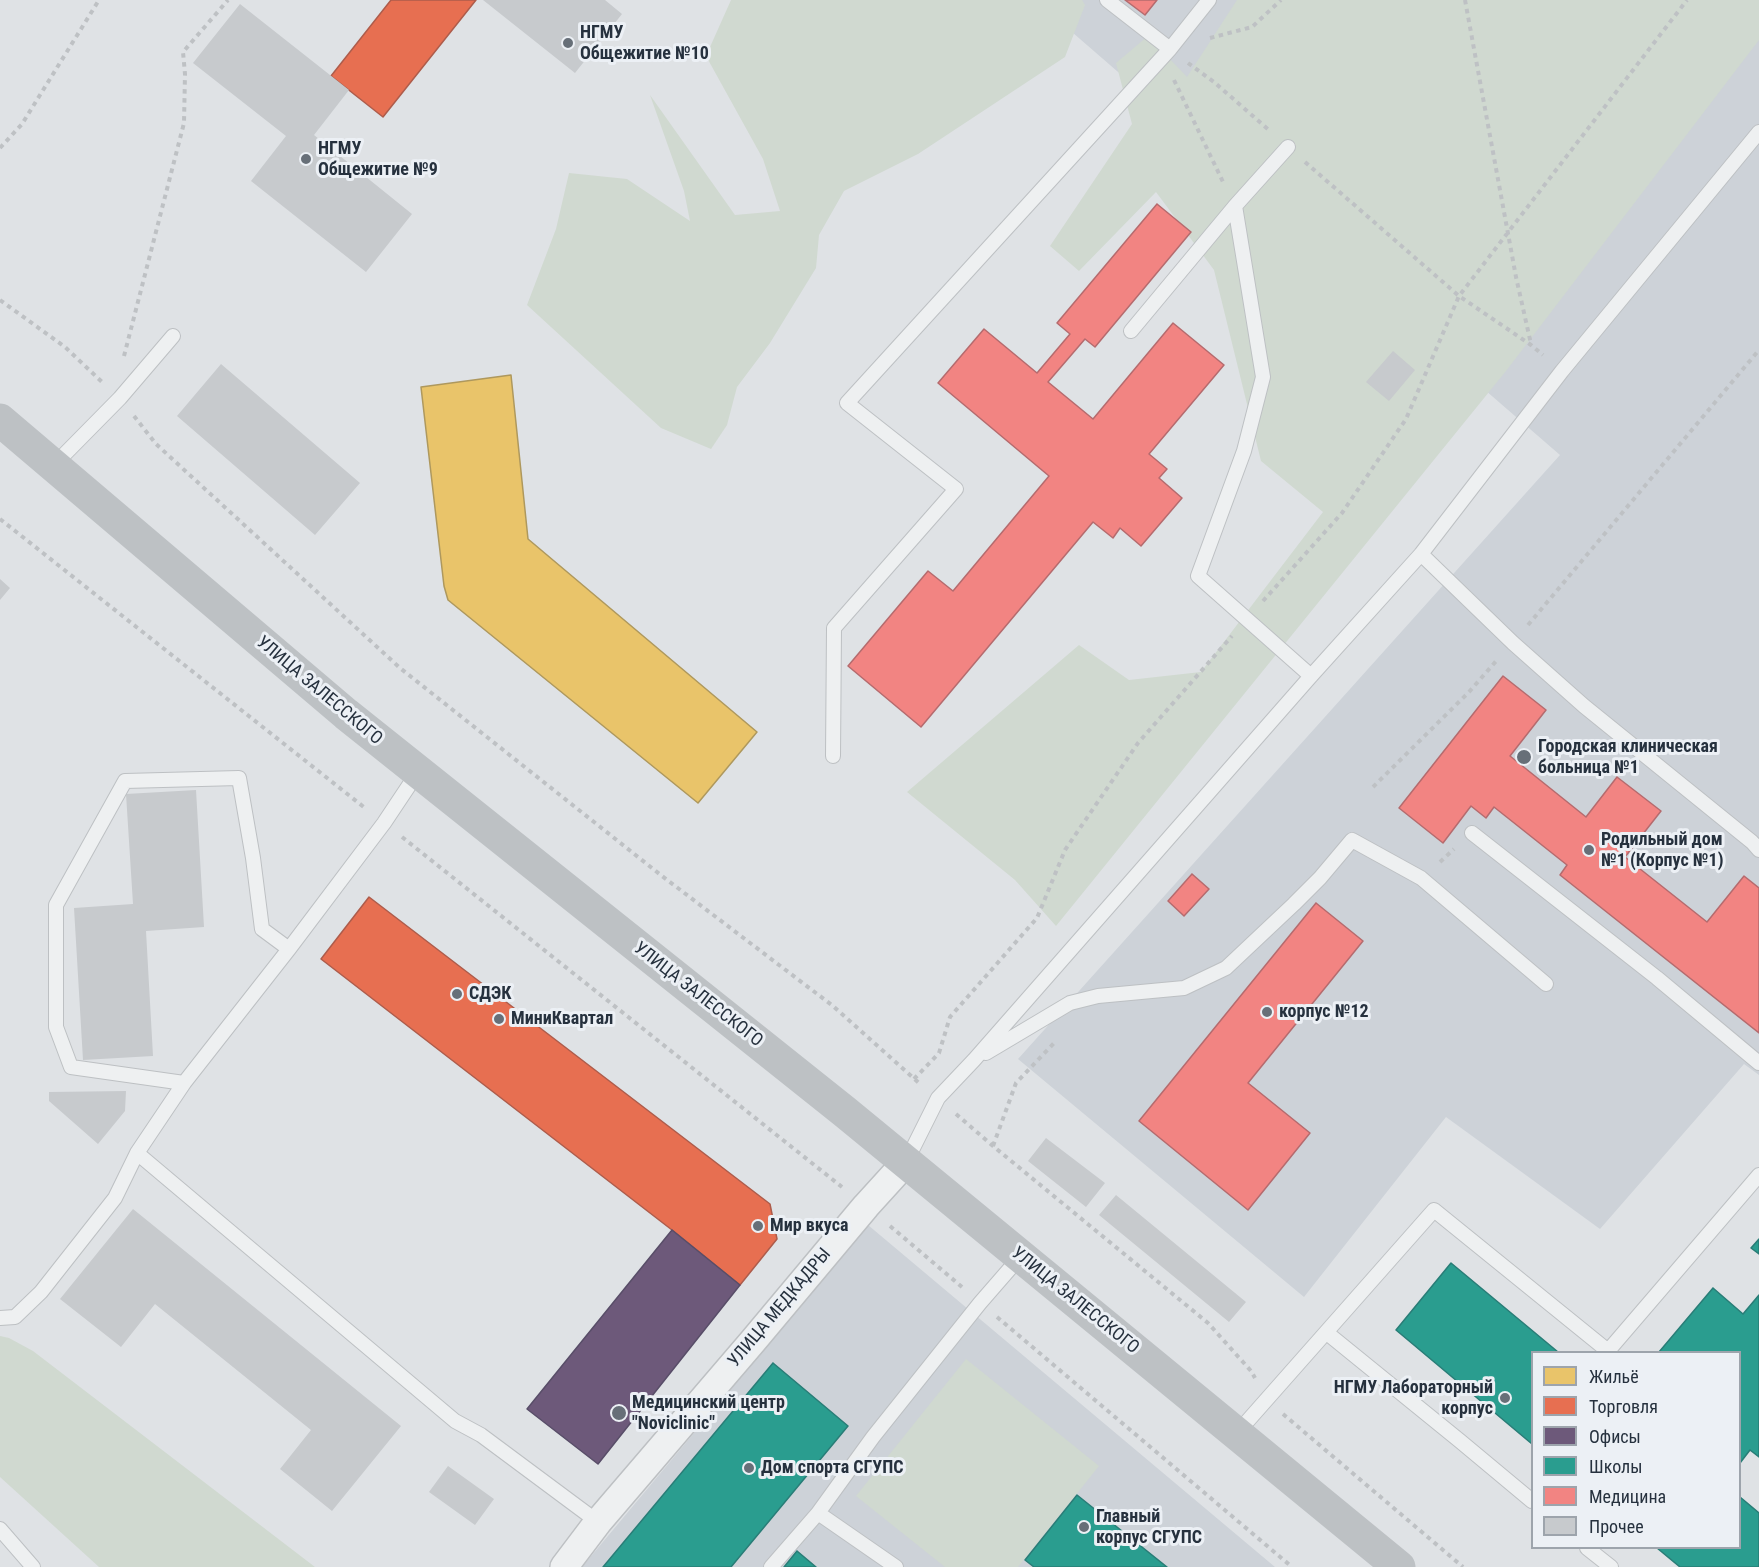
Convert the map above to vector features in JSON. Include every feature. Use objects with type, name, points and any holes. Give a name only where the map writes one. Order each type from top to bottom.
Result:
[{"type":"main road","name":"УЛИЦА ЗАЛЕССКОГО","points":[[0,420],[337,706],[845,1112],[1399,1567]]},
{"type":"street","name":"УЛИЦА МЕДКАДРЫ","points":[[564,1567],[598,1522],[906,1162]]},
{"type":"lane","points":[[1107,0],[1167,54]]},
{"type":"lane","points":[[833,756],[834,628],[956,489],[847,403],[1167,54],[1209,0]]},
{"type":"lane","points":[[906,1162],[938,1098],[1421,554],[1562,371],[1759,132]]},
{"type":"lane","points":[[1131,331],[1235,206],[1288,147]]},
{"type":"lane","points":[[1235,206],[1263,377],[1244,451],[1198,576],[1311,676]]},
{"type":"lane","points":[[53,466],[120,398],[173,336]]},
{"type":"lane","points":[[1421,554],[1513,643],[1584,706],[1759,850]]},
{"type":"lane","points":[[0,1318],[15,1317],[41,1292],[115,1198],[136,1153],[184,1083],[384,823],[418,772]]},
{"type":"lane","points":[[184,1083],[71,1066],[56,1027],[56,905],[125,781],[239,778],[262,928],[289,949]]},
{"type":"lane","points":[[1472,833],[1657,978],[1759,1063]]},
{"type":"lane","points":[[974,1060],[1070,1003],[1098,996],[1184,988],[1226,968],[1294,904],[1352,840],[1421,878],[1546,984]]},
{"type":"lane","points":[[136,1153],[455,1421],[481,1435],[598,1522]]},
{"type":"lane","points":[[1609,1351],[1759,1174]]},
{"type":"lane","points":[[1237,1433],[1434,1210],[1607,1351]]},
{"type":"lane","points":[[771,1567],[818,1513],[873,1437],[980,1303],[1020,1257]]},
{"type":"lane","points":[[1327,1333],[1531,1499]]},
{"type":"lane","points":[[818,1513],[896,1567]]},
{"type":"lane","points":[[0,1529],[33,1567]]},
{"type":"lane","points":[[1588,1549],[1611,1567]]},
{"type":"path","points":[[0,148],[22,124],[99,0]]},
{"type":"path","points":[[120,398],[124,355],[184,123],[183,52],[228,0]]},
{"type":"path","points":[[1167,54],[1252,27],[1281,0]]},
{"type":"path","points":[[1465,0],[1516,277],[1531,345]]},
{"type":"path","points":[[914,1079],[939,1053],[950,1017],[1037,918],[1065,850],[1138,743],[1342,513],[1406,419],[1459,296],[1687,0]]},
{"type":"path","points":[[1167,54],[1214,82],[1459,296],[1531,345],[1562,371]]},
{"type":"path","points":[[1167,54],[1235,206]]},
{"type":"path","points":[[0,300],[65,347],[120,398],[156,444],[400,668],[662,876],[833,1006],[993,1146],[1208,1323],[1251,1371],[1267,1400],[1463,1567]]},
{"type":"path","points":[[1373,787],[1469,692],[1513,643],[1759,350]]},
{"type":"path","points":[[0,519],[866,1206],[1292,1567]]},
{"type":"path","points":[[1421,878],[1472,833]]},
{"type":"path","points":[[993,1146],[1017,1083],[1057,1040]]},
{"type":"shaded area","points":[[731,0],[1082,0],[1085,5],[1065,57],[918,154],[844,191],[819,235],[816,268],[770,343],[737,387],[727,425],[711,449],[661,428],[527,305],[556,229],[569,173],[627,179],[690,221],[684,191],[650,95],[735,215],[780,211],[763,159],[706,56]]},
{"type":"shaded area","name":"Городская клиническая больница №1","points":[[1035,0],[1759,0],[1759,1075],[1744,1064],[1600,1229],[1446,1117],[1304,1297],[1018,1059],[1560,455]]},
{"type":"shaded area","points":[[1237,0],[1759,0],[1759,40],[1506,371],[1056,926],[1015,880],[907,792],[1079,645],[1129,680],[1201,672],[1323,512],[1261,461],[1214,270],[1156,192],[1079,271],[1050,246],[1132,124],[1116,63],[1148,36],[1187,77]]},
{"type":"shaded area","points":[[868,1225],[1275,1567],[582,1567]]},
{"type":"shaded area","points":[[0,1336],[9,1338],[33,1351],[315,1567],[99,1567],[0,1477]]},
{"type":"shaded area","points":[[966,1359],[1099,1466],[1018,1567],[945,1567],[856,1496]]},
{"type":"building: Жильё","points":[[511,375],[528,539],[757,732],[698,803],[448,600],[444,586],[421,387]]},
{"type":"building: Торговля","points":[[391,0],[476,0],[383,117],[331,76]]},
{"type":"building: Торговля","points":[[369,897],[770,1204],[777,1239],[740,1285],[321,959]]},
{"type":"building: Офисы","points":[[672,1230],[740,1285],[598,1464],[527,1409]]},
{"type":"building: Школы","points":[[1759,1239],[1759,1254],[1751,1248]]},
{"type":"building: Школы","name":"НГМУ Лабораторный корпус","points":[[1451,1263],[1557,1351],[1531,1351],[1531,1443],[1396,1330]]},
{"type":"building: Школы","points":[[1713,1288],[1743,1314],[1759,1295],[1759,1457],[1750,1450],[1741,1462],[1741,1351],[1660,1351]]},
{"type":"building: Школы","name":"Дом спорта СГУПС","points":[[773,1363],[848,1426],[731,1567],[603,1567]]},
{"type":"building: Школы","name":"Главный корпус СГУПС","points":[[1077,1495],[1167,1567],[1034,1567],[1025,1560]]},
{"type":"building: Школы","points":[[1741,1498],[1759,1513],[1759,1567],[1680,1567],[1658,1549],[1741,1549]]},
{"type":"building: Школы","points":[[797,1551],[816,1567],[784,1567]]},
{"type":"building: Медицина","points":[[1125,0],[1157,0],[1145,15]]},
{"type":"building: Медицина","points":[[1157,204],[1191,232],[1095,347],[1085,339],[1048,382],[1093,419],[1173,323],[1224,365],[1149,454],[1167,469],[1159,478],[1182,498],[1141,546],[1120,528],[1113,538],[1093,522],[921,727],[848,666],[928,571],[953,591],[1049,476],[938,383],[984,329],[1037,373],[1070,334],[1057,323]]},
{"type":"building: Медицина","name":"Родильный дом №1 (Корпус №1)","points":[[1503,676],[1546,710],[1510,756],[1586,817],[1617,777],[1661,811],[1625,857],[1707,922],[1744,876],[1759,888],[1759,1033],[1560,875],[1567,865],[1494,807],[1486,818],[1471,806],[1443,843],[1399,808]]},
{"type":"building: Медицина","points":[[1192,874],[1209,889],[1184,916],[1168,901]]},
{"type":"building: Медицина","name":"корпус №12","points":[[1316,903],[1363,941],[1248,1083],[1310,1133],[1248,1210],[1139,1121]]},
{"type":"building: Прочее","name":"НГМУ Общежитие №10","points":[[483,0],[605,0],[622,14],[575,73]]},
{"type":"building: Прочее","name":"НГМУ Общежитие №9","points":[[240,4],[349,90],[314,135],[412,214],[366,272],[251,181],[286,136],[193,63]]},
{"type":"building: Прочее","points":[[1393,351],[1415,370],[1389,401],[1366,382]]},
{"type":"building: Прочее","points":[[221,364],[360,483],[315,535],[177,416]]},
{"type":"building: Прочее","points":[[0,579],[10,588],[0,600]]},
{"type":"building: Прочее","points":[[196,790],[204,927],[146,931],[153,1056],[83,1060],[74,908],[133,904],[126,794]]},
{"type":"building: Прочее","points":[[126,1091],[125,1111],[98,1144],[49,1101],[49,1092]]},
{"type":"building: Прочее","points":[[1046,1138],[1105,1183],[1086,1207],[1028,1161]]},
{"type":"building: Прочее","points":[[1116,1195],[1246,1302],[1229,1322],[1099,1215]]},
{"type":"building: Прочее","points":[[133,1209],[401,1426],[332,1511],[280,1469],[311,1430],[155,1304],[121,1347],[60,1299]]},
{"type":"building: Прочее","points":[[448,1466],[494,1499],[475,1525],[429,1492]]},
{"type":"place","name":"НГМУ Общежитие №10","points":[[568,43]]},
{"type":"place","name":"НГМУ Общежитие №9","points":[[306,159]]},
{"type":"place","name":"Городская клиническая больница №1","points":[[1524,757]]},
{"type":"place","name":"Родильный дом №1 (Корпус №1)","points":[[1589,850]]},
{"type":"place","name":"СДЭК","points":[[457,994]]},
{"type":"place","name":"корпус №12","points":[[1267,1012]]},
{"type":"place","name":"МиниКвартал","points":[[499,1019]]},
{"type":"place","name":"Мир вкуса","points":[[758,1226]]},
{"type":"place","name":"НГМУ Лабораторный корпус","points":[[1505,1398]]},
{"type":"place","name":"Медицинский центр \"Noviclinic\"","points":[[619,1413]]},
{"type":"place","name":"Дом спорта СГУПС","points":[[749,1468]]},
{"type":"place","name":"Главный корпус СГУПС","points":[[1084,1527]]}]
